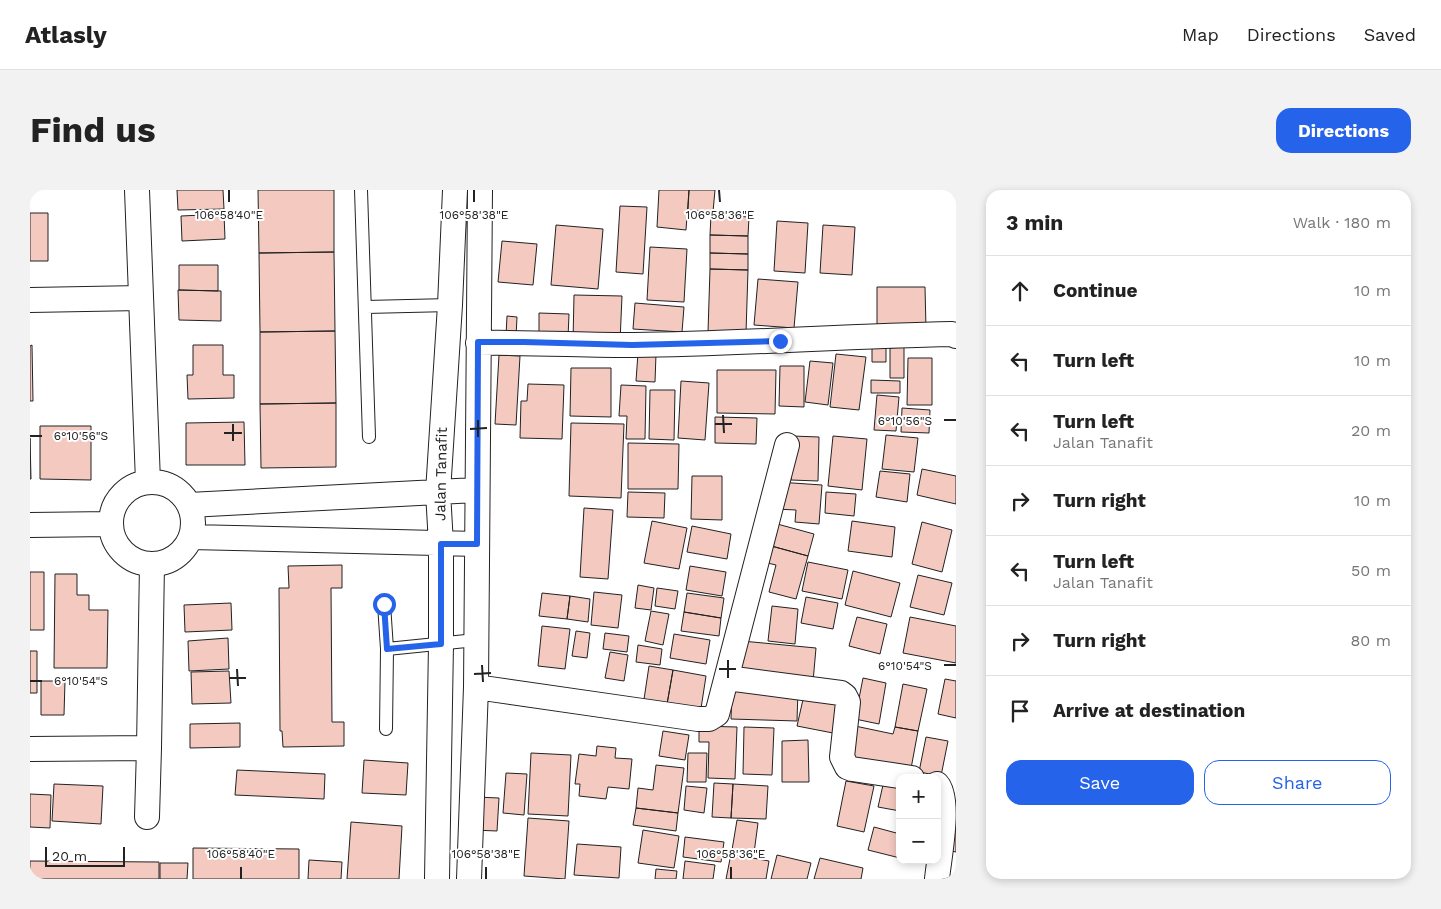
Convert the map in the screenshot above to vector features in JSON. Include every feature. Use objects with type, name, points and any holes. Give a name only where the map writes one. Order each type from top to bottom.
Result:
[{"type":"street","points":[[137,190],[148,482]]},
{"type":"street","name":"Jalan Tanafit","points":[[437,879],[441,644],[441,544],[438,492],[450,305],[454,190]]},
{"type":"street","points":[[469,879],[476,687],[476,490],[480,190]]},
{"type":"street","points":[[30,300],[141,298]]},
{"type":"street","points":[[478,342],[632,345],[780,341],[873,336],[952,334],[956,336]]},
{"type":"street","points":[[476,687],[698,719],[709,719],[717,714],[787,445]]},
{"type":"street","points":[[148,482],[165,484],[179,492],[189,505],[193,521],[191,537],[182,551],[169,560],[152,564],[136,562],[123,552],[114,540],[110,524],[113,509],[121,496],[133,486],[148,482]]},
{"type":"street","points":[[189,505],[476,490]]},
{"type":"street","points":[[30,525],[110,524]]},
{"type":"street","points":[[191,537],[477,544]]},
{"type":"street","points":[[147,817],[152,564]]},
{"type":"street","points":[[727,678],[841,693],[848,702],[842,757],[847,767],[896,776]]},
{"type":"street","points":[[30,749],[149,748]]},
{"type":"street","points":[[937,879],[944,814],[943,792],[941,789]]},
{"type":"street","points":[[439,791],[472,791]]},
{"type":"lane","points":[[361,190],[369,437]]},
{"type":"lane","points":[[366,308],[450,305]]},
{"type":"lane","points":[[384,604],[387,649],[386,729]]},
{"type":"lane","points":[[387,649],[476,640]]},
{"type":"building","points":[[177,190],[223,190],[224,209],[178,210]]},
{"type":"building","points":[[258,190],[334,190],[334,252],[259,253]]},
{"type":"building","points":[[659,190],[689,190],[686,230],[657,227]]},
{"type":"building","points":[[689,190],[715,190],[713,212],[688,210]]},
{"type":"building","points":[[620,206],[647,207],[643,274],[616,272]]},
{"type":"building","points":[[30,213],[48,213],[48,261],[30,261]]},
{"type":"building","points":[[224,214],[225,239],[182,241],[181,216]]},
{"type":"building","points":[[711,215],[749,217],[748,236],[710,235]]},
{"type":"building","points":[[777,221],[808,223],[805,273],[774,271]]},
{"type":"building","points":[[556,225],[603,229],[598,289],[551,285]]},
{"type":"building","points":[[823,225],[855,227],[852,275],[820,273]]},
{"type":"building","points":[[710,235],[748,236],[748,254],[710,253]]},
{"type":"building","points":[[502,241],[537,244],[533,285],[498,282]]},
{"type":"building","points":[[650,247],[687,249],[684,302],[647,300]]},
{"type":"building","points":[[334,252],[335,331],[260,332],[259,253]]},
{"type":"building","points":[[710,253],[748,254],[748,270],[710,269]]},
{"type":"building","points":[[179,265],[218,265],[218,291],[179,290]]},
{"type":"building","points":[[710,269],[748,270],[746,333],[708,332]]},
{"type":"building","points":[[758,279],[798,282],[794,328],[754,325]]},
{"type":"building","points":[[877,287],[925,287],[926,329],[877,329]]},
{"type":"building","points":[[178,290],[221,291],[221,321],[179,320]]},
{"type":"building","points":[[574,295],[622,296],[620,342],[573,341]]},
{"type":"building","points":[[635,303],[684,307],[682,332],[633,329]]},
{"type":"building","points":[[539,313],[569,314],[568,338],[539,337]]},
{"type":"building","points":[[507,316],[517,317],[516,337],[506,336]]},
{"type":"building","points":[[335,331],[336,403],[260,404],[260,332]]},
{"type":"building","points":[[872,341],[886,342],[886,362],[872,362]]},
{"type":"building","points":[[32,345],[33,401],[30,401],[30,346]]},
{"type":"building","points":[[193,345],[223,345],[223,375],[234,375],[234,398],[188,399],[187,375],[193,375]]},
{"type":"building","points":[[904,347],[904,378],[890,378],[890,348]]},
{"type":"building","points":[[638,353],[656,354],[655,382],[636,381]]},
{"type":"building","points":[[836,354],[866,357],[859,410],[830,407]]},
{"type":"building","points":[[499,355],[520,356],[516,425],[495,424]]},
{"type":"building","points":[[908,358],[932,358],[932,405],[907,405]]},
{"type":"building","points":[[810,361],[833,363],[828,405],[805,402]]},
{"type":"building","points":[[780,366],[804,366],[804,407],[779,406]]},
{"type":"building","points":[[571,368],[611,368],[611,417],[570,416]]},
{"type":"building","points":[[717,370],[776,370],[775,414],[717,413]]},
{"type":"building","points":[[871,380],[900,381],[900,393],[871,393]]},
{"type":"building","points":[[681,381],[709,383],[705,440],[678,438]]},
{"type":"building","points":[[528,384],[564,385],[562,439],[520,438],[521,401],[527,401]]},
{"type":"building","points":[[621,385],[646,386],[645,439],[626,439],[627,416],[619,416]]},
{"type":"building","points":[[650,390],[675,390],[674,440],[649,439]]},
{"type":"building","points":[[877,395],[899,397],[896,431],[874,430]]},
{"type":"building","points":[[336,403],[336,467],[261,468],[260,404]]},
{"type":"building","points":[[902,408],[930,410],[929,433],[901,432]]},
{"type":"building","points":[[715,417],[757,418],[756,444],[715,443]]},
{"type":"building","points":[[244,422],[245,465],[186,465],[186,423]]},
{"type":"building","points":[[571,423],[624,424],[621,498],[569,496]]},
{"type":"building","points":[[40,426],[91,426],[91,480],[40,479]]},
{"type":"building","points":[[886,435],[918,438],[914,472],[882,469]]},
{"type":"building","points":[[792,436],[819,437],[818,481],[791,480]]},
{"type":"building","points":[[833,436],[867,439],[862,490],[828,486]]},
{"type":"building","points":[[30,438],[31,479],[30,479]]},
{"type":"building","points":[[628,443],[679,444],[678,489],[628,489]]},
{"type":"building","points":[[922,469],[956,476],[956,504],[917,495]]},
{"type":"building","points":[[880,471],[910,474],[907,502],[876,497]]},
{"type":"building","points":[[692,476],[722,476],[722,520],[691,519]]},
{"type":"building","points":[[778,482],[822,485],[819,524],[795,522],[796,510],[776,509]]},
{"type":"building","points":[[628,492],[665,493],[664,518],[627,517]]},
{"type":"building","points":[[826,492],[856,494],[854,516],[825,513]]},
{"type":"building","points":[[584,508],[613,510],[608,579],[580,577]]},
{"type":"building","points":[[652,521],[687,528],[679,569],[644,563]]},
{"type":"building","points":[[852,521],[895,527],[892,557],[848,551]]},
{"type":"building","points":[[770,522],[814,534],[808,556],[764,544]]},
{"type":"building","points":[[922,522],[952,530],[942,572],[912,564]]},
{"type":"building","points":[[692,526],[731,534],[727,559],[687,552]]},
{"type":"building","points":[[764,544],[808,556],[796,599],[769,592],[776,565],[759,561]]},
{"type":"building","points":[[808,562],[848,570],[842,599],[802,591]]},
{"type":"building","points":[[342,565],[342,588],[331,588],[332,722],[344,722],[344,746],[283,747],[282,731],[280,731],[279,588],[289,588],[288,566]]},
{"type":"building","points":[[690,566],[726,572],[722,596],[686,590]]},
{"type":"building","points":[[853,571],[900,583],[891,617],[845,605]]},
{"type":"building","points":[[30,572],[44,572],[44,630],[30,630]]},
{"type":"building","points":[[55,574],[77,574],[77,595],[89,595],[89,610],[108,610],[107,668],[54,668]]},
{"type":"building","points":[[918,575],[952,583],[944,615],[910,607]]},
{"type":"building","points":[[638,585],[654,588],[651,610],[635,608]]},
{"type":"building","points":[[657,588],[678,591],[675,609],[655,606]]},
{"type":"building","points":[[594,592],[622,595],[618,628],[591,625]]},
{"type":"building","points":[[542,593],[570,596],[567,619],[539,616]]},
{"type":"building","points":[[687,593],[724,598],[721,618],[684,612]]},
{"type":"building","points":[[570,596],[590,599],[588,622],[567,619]]},
{"type":"building","points":[[806,597],[838,603],[833,629],[801,623]]},
{"type":"building","points":[[231,603],[232,630],[185,632],[184,605]]},
{"type":"building","points":[[772,606],[798,609],[795,644],[768,641]]},
{"type":"building","points":[[651,611],[669,614],[663,645],[645,641]]},
{"type":"building","points":[[684,612],[721,618],[719,636],[681,631]]},
{"type":"building","points":[[857,617],[887,624],[880,654],[849,646]]},
{"type":"building","points":[[910,617],[956,626],[956,663],[903,653]]},
{"type":"building","points":[[542,626],[570,629],[565,669],[538,666]]},
{"type":"building","points":[[576,631],[590,633],[587,658],[572,656]]},
{"type":"building","points":[[605,633],[629,636],[627,652],[603,649]]},
{"type":"building","points":[[674,634],[710,640],[706,664],[670,658]]},
{"type":"building","points":[[228,638],[229,669],[189,671],[188,641]]},
{"type":"building","points":[[742,641],[816,648],[813,682],[739,675]]},
{"type":"building","points":[[638,645],[662,649],[660,665],[636,662]]},
{"type":"building","points":[[30,651],[37,651],[37,693],[30,693]]},
{"type":"building","points":[[610,652],[628,655],[624,681],[605,678]]},
{"type":"building","points":[[649,666],[673,670],[666,710],[643,706]]},
{"type":"building","points":[[673,670],[706,676],[700,715],[666,710]]},
{"type":"building","points":[[229,671],[231,703],[192,704],[191,672]]},
{"type":"building","points":[[863,678],[886,683],[879,724],[855,719]]},
{"type":"building","points":[[945,679],[956,681],[956,718],[938,714]]},
{"type":"building","points":[[41,681],[65,681],[64,715],[41,715]]},
{"type":"building","points":[[903,684],[927,689],[918,731],[895,727]]},
{"type":"building","points":[[732,689],[798,690],[797,721],[731,719]]},
{"type":"building","points":[[804,695],[839,703],[833,733],[797,726]]},
{"type":"building","points":[[240,723],[240,747],[190,748],[190,724]]},
{"type":"building","points":[[699,726],[737,727],[735,779],[708,778],[709,742],[699,742]]},
{"type":"building","points":[[855,726],[893,734],[895,727],[918,731],[910,774],[848,762]]},
{"type":"building","points":[[744,727],[774,728],[772,775],[743,774]]},
{"type":"building","points":[[663,731],[689,735],[685,760],[659,756]]},
{"type":"building","points":[[926,737],[948,741],[941,776],[941,774],[919,772]]},
{"type":"building","points":[[808,740],[809,782],[782,782],[782,741]]},
{"type":"building","points":[[597,746],[616,748],[615,758],[632,759],[629,789],[608,787],[606,799],[579,796],[580,784],[575,784],[579,754],[596,756]]},
{"type":"building","points":[[531,753],[571,755],[568,816],[528,814]]},
{"type":"building","points":[[688,753],[707,753],[706,782],[687,782]]},
{"type":"building","points":[[364,760],[408,763],[406,795],[362,793]]},
{"type":"building","points":[[656,765],[684,768],[678,813],[636,808],[638,788],[653,790]]},
{"type":"building","points":[[237,770],[325,774],[324,799],[235,795]]},
{"type":"building","points":[[506,773],[527,774],[524,815],[503,813]]},
{"type":"building","points":[[846,781],[874,786],[864,832],[837,826]]},
{"type":"building","points":[[714,783],[733,784],[731,818],[712,817]]},
{"type":"building","points":[[54,784],[103,786],[101,824],[52,821]]},
{"type":"building","points":[[733,784],[768,786],[766,819],[731,818]]},
{"type":"building","points":[[883,785],[896,787],[896,810],[878,807]]},
{"type":"building","points":[[686,786],[707,788],[704,813],[684,810]]},
{"type":"building","points":[[30,794],[51,795],[50,828],[30,827]]},
{"type":"building","points":[[476,797],[499,798],[497,831],[473,830]]},
{"type":"building","points":[[636,808],[678,813],[676,831],[633,825]]},
{"type":"building","points":[[528,818],[569,821],[565,879],[524,876]]},
{"type":"building","points":[[737,820],[758,823],[754,853],[732,850]]},
{"type":"building","points":[[956,820],[956,852],[951,851]]},
{"type":"building","points":[[351,822],[402,826],[399,879],[347,879]]},
{"type":"building","points":[[874,827],[896,833],[896,857],[868,850]]},
{"type":"building","points":[[643,830],[679,836],[674,868],[638,863]]},
{"type":"building","points":[[685,837],[724,842],[721,862],[683,857]]},
{"type":"building","points":[[577,844],[621,847],[619,878],[574,875]]},
{"type":"building","points":[[193,848],[299,849],[299,879],[193,879]]},
{"type":"building","points":[[731,854],[769,861],[766,879],[726,879]]},
{"type":"building","points":[[777,855],[811,863],[807,879],[771,879]]},
{"type":"building","points":[[820,858],[863,868],[861,879],[814,879]]},
{"type":"building","points":[[309,860],[342,862],[341,879],[308,879]]},
{"type":"building","points":[[30,861],[159,862],[159,879],[30,879]]},
{"type":"building","points":[[685,861],[715,865],[713,879],[683,879]]},
{"type":"building","points":[[160,863],[188,863],[187,879],[160,879]]},
{"type":"building","points":[[656,869],[677,871],[676,879],[655,879]]},
{"type":"route","points":[[384,604],[387,649],[441,644],[441,544],[477,544],[478,342],[632,345],[780,341]]}]
